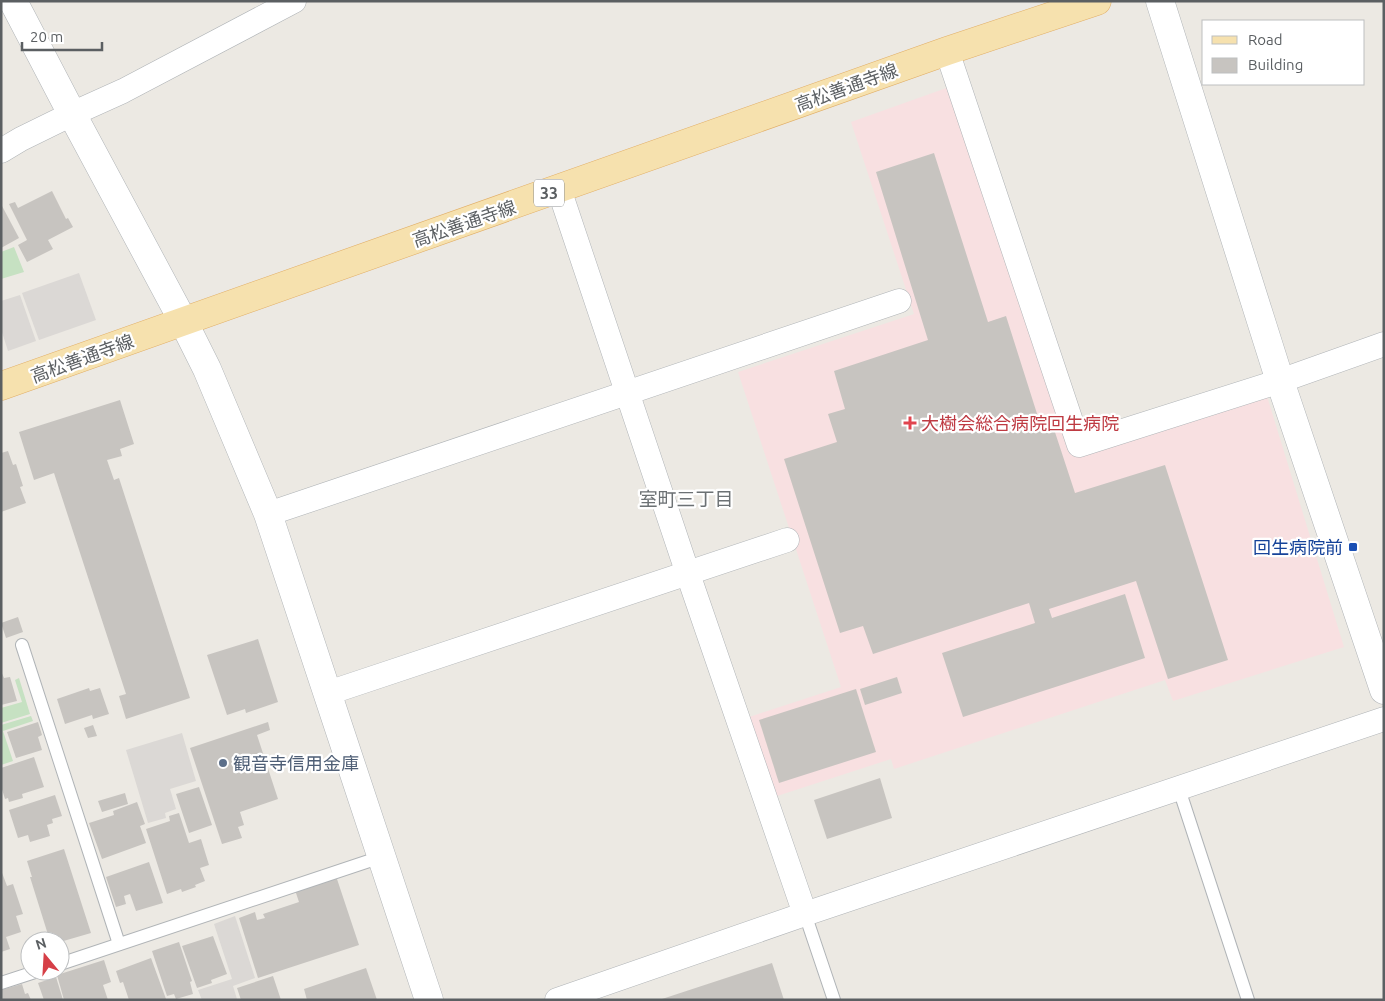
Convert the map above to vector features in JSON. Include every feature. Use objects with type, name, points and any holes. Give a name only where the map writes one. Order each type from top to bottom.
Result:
[{"type":"main road","name":"高松善通寺線","points":[[1,386],[947,51],[1097,1]]},
{"type":"street","points":[[13,1],[207,368],[268,514],[429,1000]]},
{"type":"street","points":[[1,151],[72,114],[124,91],[294,1]]},
{"type":"street","points":[[1160,1],[1280,381],[1384,690]]},
{"type":"street","points":[[947,51],[1080,446],[1280,381],[1384,344]]},
{"type":"street","points":[[559,189],[688,574],[805,914]]},
{"type":"street","points":[[268,514],[899,301]]},
{"type":"street","points":[[328,693],[787,540]]},
{"type":"street","points":[[557,1000],[805,914],[1384,719]]},
{"type":"lane","points":[[22,645],[119,944]]},
{"type":"lane","points":[[1179,789],[1248,1000]]},
{"type":"lane","points":[[70,961],[381,857]]},
{"type":"lane","points":[[805,914],[834,1000]]},
{"type":"lane","points":[[1,983],[20,977]]},
{"type":"shaded area","name":"大樹会総合病院回生病院","points":[[952,86],[1075,452],[1266,393],[1344,647],[1173,701],[1165,680],[894,769],[891,759],[774,797],[749,717],[841,687],[738,372],[914,314],[851,122]]},
{"type":"shaded area","points":[[79,273],[96,320],[39,340],[22,293]]},
{"type":"shaded area","points":[[20,295],[36,341],[8,351],[1,329],[1,301]]},
{"type":"shaded area","points":[[182,733],[196,781],[170,789],[176,809],[165,813],[166,818],[148,823],[126,750]]},
{"type":"shaded area","points":[[235,916],[255,978],[233,986],[237,999],[202,1000],[198,990],[232,979],[214,924]]},
{"type":"green space","points":[[14,247],[24,272],[1,279],[1,252]]},
{"type":"green space","points":[[19,678],[30,714],[1,723],[1,708],[22,702],[15,680]]},
{"type":"green space","points":[[31,716],[33,721],[3,731],[13,761],[1,765],[1,725]]},
{"type":"building","points":[[934,153],[988,322],[1006,316],[1039,420],[1050,417],[1075,493],[1165,465],[1228,660],[1168,679],[1136,581],[1049,609],[1052,618],[1125,594],[1145,658],[963,717],[942,653],[1035,623],[1029,603],[873,654],[863,626],[840,633],[784,459],[837,442],[828,414],[845,409],[834,371],[928,340],[876,172]]},
{"type":"building","points":[[52,191],[66,219],[68,218],[73,227],[48,240],[53,249],[27,262],[18,245],[27,240],[9,204],[15,202],[18,208]]},
{"type":"building","points":[[1,204],[19,238],[1,248]]},
{"type":"building","points":[[120,400],[134,444],[120,449],[122,456],[107,460],[114,480],[119,478],[190,698],[126,719],[119,696],[126,694],[54,473],[34,480],[19,432]]},
{"type":"building","points":[[8,451],[13,465],[16,464],[23,486],[20,487],[26,503],[1,512],[1,453]]},
{"type":"building","points":[[18,617],[23,632],[6,638],[1,623]]},
{"type":"building","points":[[258,639],[278,702],[246,713],[245,709],[227,715],[207,655]]},
{"type":"building","points":[[1,671],[4,678],[10,677],[17,701],[1,705]]},
{"type":"building","points":[[897,677],[902,693],[865,705],[860,689]]},
{"type":"building","points":[[89,688],[90,691],[100,688],[109,714],[93,719],[92,715],[65,724],[57,699]]},
{"type":"building","points":[[856,689],[876,752],[779,783],[759,720]]},
{"type":"building","points":[[38,722],[42,735],[38,737],[42,750],[16,758],[7,732]]},
{"type":"building","points":[[268,722],[270,730],[257,735],[278,799],[240,812],[244,825],[238,827],[242,838],[222,844],[190,748]]},
{"type":"building","points":[[93,725],[97,736],[88,738],[84,728]]},
{"type":"building","points":[[34,757],[44,787],[22,794],[23,798],[9,802],[8,798],[5,799],[1,786],[1,768]]},
{"type":"building","points":[[880,778],[892,818],[827,839],[814,800]]},
{"type":"building","points":[[199,787],[212,825],[189,833],[176,794]]},
{"type":"building","points":[[125,793],[128,804],[102,812],[98,801]]},
{"type":"building","points":[[55,795],[62,816],[52,819],[53,823],[47,825],[50,836],[30,842],[28,835],[18,838],[9,810]]},
{"type":"building","points":[[137,802],[145,824],[140,826],[146,843],[102,859],[89,823],[114,815],[113,811]]},
{"type":"building","points":[[179,813],[189,843],[201,839],[209,865],[200,868],[205,881],[195,885],[196,887],[182,892],[181,889],[167,894],[146,829],[170,821],[169,816]]},
{"type":"building","points":[[64,849],[91,933],[70,939],[70,931],[47,931],[27,861]]},
{"type":"building","points":[[149,862],[163,903],[136,911],[130,894],[124,896],[126,904],[116,907],[106,877]]},
{"type":"building","points":[[1,870],[7,886],[13,884],[23,914],[16,916],[20,932],[6,937],[10,949],[1,952]]},
{"type":"building","points":[[336,876],[359,945],[258,978],[239,918],[255,912],[257,920],[265,918],[263,914],[299,902],[295,890]]},
{"type":"building","points":[[213,936],[227,974],[211,980],[212,983],[197,988],[182,946]]},
{"type":"building","points":[[179,942],[192,981],[190,982],[193,994],[176,999],[174,994],[167,996],[152,951]]},
{"type":"building","points":[[151,958],[166,999],[129,1000],[123,982],[120,983],[116,971]]},
{"type":"building","points":[[104,960],[111,982],[103,985],[108,1000],[64,1000],[59,981],[70,981],[70,971]]},
{"type":"building","points":[[772,963],[784,1000],[662,1000],[662,999]]},
{"type":"building","points":[[366,968],[377,1000],[307,1000],[304,989]]},
{"type":"building","points":[[273,976],[281,1000],[241,1000],[237,988]]},
{"type":"building","points":[[57,981],[63,1000],[44,1000],[38,983]]},
{"type":"building","points":[[22,984],[25,994],[28,993],[31,1000],[2,1000],[1,990]]},
{"type":"place","name":"大樹会総合病院回生病院","points":[[910,423]]},
{"type":"place","name":"回生病院前","points":[[1353,547]]},
{"type":"place","name":"観音寺信用金庫","points":[[223,763]]},
{"type":"district","name":"室町三丁目","points":[[686,499]]}]
